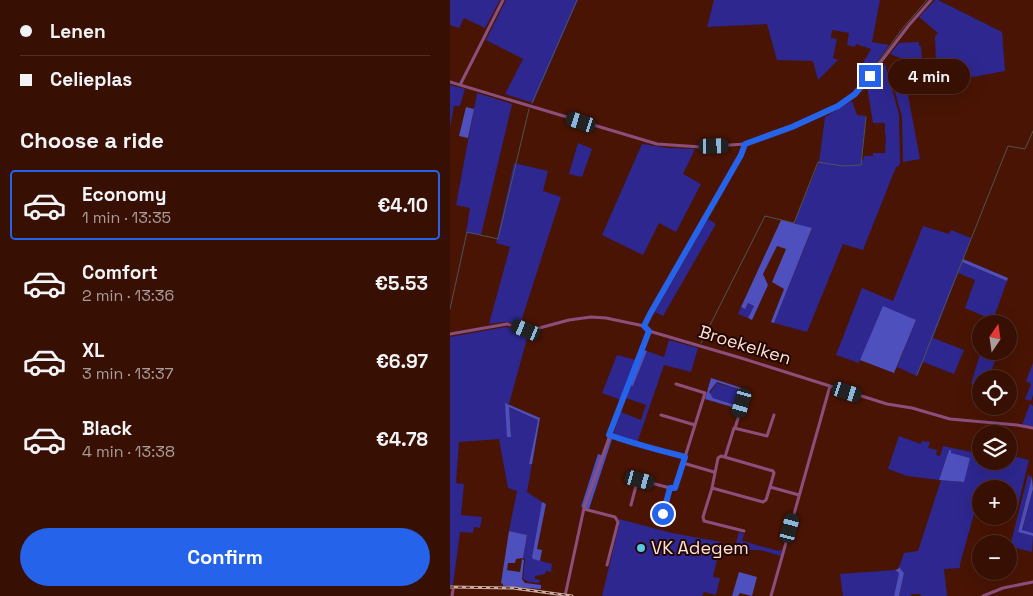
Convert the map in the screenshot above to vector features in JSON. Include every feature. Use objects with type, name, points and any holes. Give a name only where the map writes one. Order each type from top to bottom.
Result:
[{"type":"street","points":[[460,84],[503,0]]},
{"type":"street","points":[[450,82],[657,144],[702,147],[745,144],[820,115],[852,97],[931,0]]},
{"type":"street","points":[[450,334],[507,324],[529,331],[569,320],[592,317],[644,326],[741,155],[745,144]]},
{"type":"street","name":"Broekelken","points":[[644,326],[649,331],[887,404],[912,408],[950,420],[1033,428]]},
{"type":"street","points":[[565,596],[584,509],[609,435],[649,331]]},
{"type":"street","points":[[631,505],[637,482],[640,480],[675,488],[705,393],[676,384]]},
{"type":"street","points":[[771,596],[830,386]]},
{"type":"street","points":[[725,457],[742,403]]},
{"type":"street","points":[[735,428],[768,436],[774,415]]},
{"type":"street","points":[[661,416],[695,425]]},
{"type":"street","points":[[609,435],[637,445],[648,446],[685,457]]},
{"type":"street","points":[[712,488],[763,502],[766,500],[773,471],[721,456],[718,458],[703,518],[704,521],[744,531]]},
{"type":"street","points":[[683,463],[714,472]]},
{"type":"street","points":[[770,487],[799,495]]},
{"type":"street","points":[[663,514],[670,488]]},
{"type":"street","points":[[584,509],[617,519],[618,522],[607,565]]},
{"type":"street","points":[[983,596],[1003,588],[1033,582]]},
{"type":"street","points":[[452,596],[453,590]]},
{"type":"shaded area","points":[[450,0],[500,0],[485,28],[464,18],[459,28],[450,25]]},
{"type":"shaded area","points":[[506,0],[578,0],[533,103],[505,94],[523,59],[486,40]]},
{"type":"shaded area","points":[[714,0],[880,0],[872,42],[889,45],[875,65],[863,63],[871,49],[856,44],[855,47],[847,45],[849,33],[832,30],[831,38],[837,39],[833,58],[838,60],[818,80],[813,61],[777,60],[767,24],[707,27]]},
{"type":"shaded area","points":[[935,0],[1002,32],[1005,71],[929,85],[926,68],[890,54],[899,43],[919,42],[922,61],[936,61],[935,36],[938,33],[919,17]]},
{"type":"shaded area","points":[[885,64],[899,114],[900,163],[896,167],[863,250],[843,244],[807,332],[774,323],[812,229],[794,223],[819,162],[825,117],[852,101],[857,115],[866,116],[861,160],[863,160],[864,156],[873,156],[873,153],[885,153],[885,123],[873,123],[867,86]]},
{"type":"shaded area","points":[[450,85],[465,89],[460,106],[454,106],[450,128]]},
{"type":"shaded area","points":[[907,90],[920,159],[903,162],[902,117],[895,92]]},
{"type":"shaded area","points":[[477,93],[512,104],[481,235],[466,233],[470,208],[456,205]]},
{"type":"shaded area","points":[[466,107],[474,109],[468,138],[459,136]]},
{"type":"shaded area","points":[[578,143],[592,149],[582,177],[569,174]]},
{"type":"shaded area","points":[[642,144],[668,148],[695,149],[683,174],[701,184],[676,232],[659,223],[643,255],[602,235]]},
{"type":"shaded area","points":[[514,163],[548,171],[543,191],[561,197],[520,325],[505,322],[489,324],[510,247],[496,243]]},
{"type":"shaded area","points":[[708,219],[716,224],[663,316],[655,312]]},
{"type":"shaded area","points":[[781,220],[812,228],[774,323],[771,322],[784,289],[772,282],[786,249],[777,246],[763,274],[768,285],[752,320],[748,318],[754,306],[748,303],[745,309],[741,307]]},
{"type":"shaded area","points":[[923,226],[949,234],[951,230],[971,238],[962,262],[1007,281],[995,315],[981,315],[965,308],[975,280],[958,273],[933,338],[964,350],[954,374],[923,362],[917,376],[897,367],[916,320],[860,360],[859,363],[836,355],[862,288],[893,301]]},
{"type":"shaded area","points":[[963,259],[1008,278],[1007,281],[962,262]]},
{"type":"shaded area","points":[[748,303],[754,306],[748,318],[738,314],[741,307],[745,309]]},
{"type":"shaded area","points":[[883,306],[916,320],[894,373],[860,360]]},
{"type":"shaded area","points":[[505,327],[514,328],[528,335],[509,404],[505,404],[511,437],[509,407],[538,420],[529,464],[532,464],[527,492],[542,502],[532,557],[552,564],[551,572],[546,571],[545,574],[535,576],[535,579],[540,580],[539,583],[523,579],[525,559],[523,558],[527,535],[509,531],[517,491],[508,488],[499,439],[459,442],[456,483],[464,484],[461,515],[482,517],[480,528],[474,527],[473,533],[460,532],[453,585],[450,585],[450,337]]},
{"type":"shaded area","points":[[669,340],[698,348],[691,372],[664,365],[637,443],[616,436],[614,432],[621,412],[641,420],[646,405],[626,398],[630,385],[633,386],[647,351],[664,357]]},
{"type":"shaded area","points":[[644,350],[647,351],[633,386],[630,385]]},
{"type":"shaded area","points":[[617,355],[636,360],[621,400],[602,393]]},
{"type":"shaded area","points":[[978,360],[995,360],[992,370],[975,370]]},
{"type":"shaded area","points":[[1033,363],[1033,395],[1031,401],[1025,399],[1031,384],[1026,381]]},
{"type":"shaded area","points":[[711,378],[745,389],[741,402],[739,401],[738,389],[717,382],[709,392],[713,398],[735,405],[738,402],[741,403],[739,409],[705,399]]},
{"type":"shaded area","points":[[717,383],[737,389],[738,402],[736,405],[713,398],[709,394]]},
{"type":"shaded area","points":[[505,403],[540,418],[532,464],[529,464],[538,420],[509,407],[511,437],[507,437]]},
{"type":"shaded area","points":[[1030,404],[1033,406],[1033,427],[1022,425]]},
{"type":"shaded area","points":[[899,436],[921,444],[922,441],[930,442],[928,448],[937,450],[936,455],[940,456],[943,446],[972,452],[972,470],[1017,470],[1017,457],[1029,460],[1017,509],[1017,480],[972,480],[972,521],[960,568],[944,569],[947,596],[911,594],[911,596],[899,596],[904,573],[899,567],[904,553],[918,551],[941,480],[964,482],[949,450],[939,480],[907,476],[888,469]]},
{"type":"shaded area","points":[[610,438],[612,439],[589,509],[581,507],[598,454],[603,456]]},
{"type":"shaded area","points":[[949,450],[951,450],[951,453],[970,458],[964,482],[939,480]]},
{"type":"shaded area","points":[[1028,475],[1032,477],[1018,532],[1033,536],[1032,552],[1017,548],[1017,535],[1013,535],[1015,525],[1017,525]]},
{"type":"shaded area","points":[[1032,477],[1033,489],[1022,530],[1033,533],[1033,536],[1018,532]]},
{"type":"shaded area","points":[[1033,489],[1033,533],[1022,531]]},
{"type":"shaded area","points":[[542,502],[546,504],[537,549],[542,550],[540,561],[532,557]]},
{"type":"shaded area","points":[[619,519],[672,533],[721,542],[713,577],[720,578],[716,595],[704,592],[702,596],[602,596]]},
{"type":"shaded area","points":[[509,531],[527,535],[523,558],[516,559],[515,563],[508,563],[507,570],[520,572],[522,559],[524,560],[522,579],[525,583],[541,585],[541,589],[503,586],[501,583]]},
{"type":"shaded area","points":[[739,532],[744,534],[742,541],[779,551],[782,549],[781,556],[760,550],[739,550],[735,547]]},
{"type":"shaded area","points":[[899,567],[904,573],[899,596],[894,596],[899,573],[895,570]]},
{"type":"shaded area","points":[[895,570],[899,573],[894,596],[843,596],[840,574]]},
{"type":"shaded area","points":[[739,572],[757,577],[752,596],[740,593],[738,596],[732,596]]},
{"type":"waterway","points":[[532,103],[577,0]]},
{"type":"waterway","points":[[866,79],[902,29],[927,0]]},
{"type":"waterway","points":[[450,309],[467,232],[498,239],[529,109]]},
{"type":"waterway","points":[[701,343],[765,216],[794,223],[818,162],[843,166],[861,165],[866,117]]},
{"type":"waterway","points":[[917,375],[1008,146],[1025,149],[1033,131]]},
{"type":"railway","points":[[450,587],[513,588],[572,596]]},
{"type":"place","name":"VK Adegem","points":[[641,548]]},
{"type":"route","points":[[663,514],[670,488],[675,488],[685,457],[648,446],[637,445],[609,435],[649,331],[644,326],[741,155],[745,144],[792,127],[838,106],[855,94],[870,76]]}]
